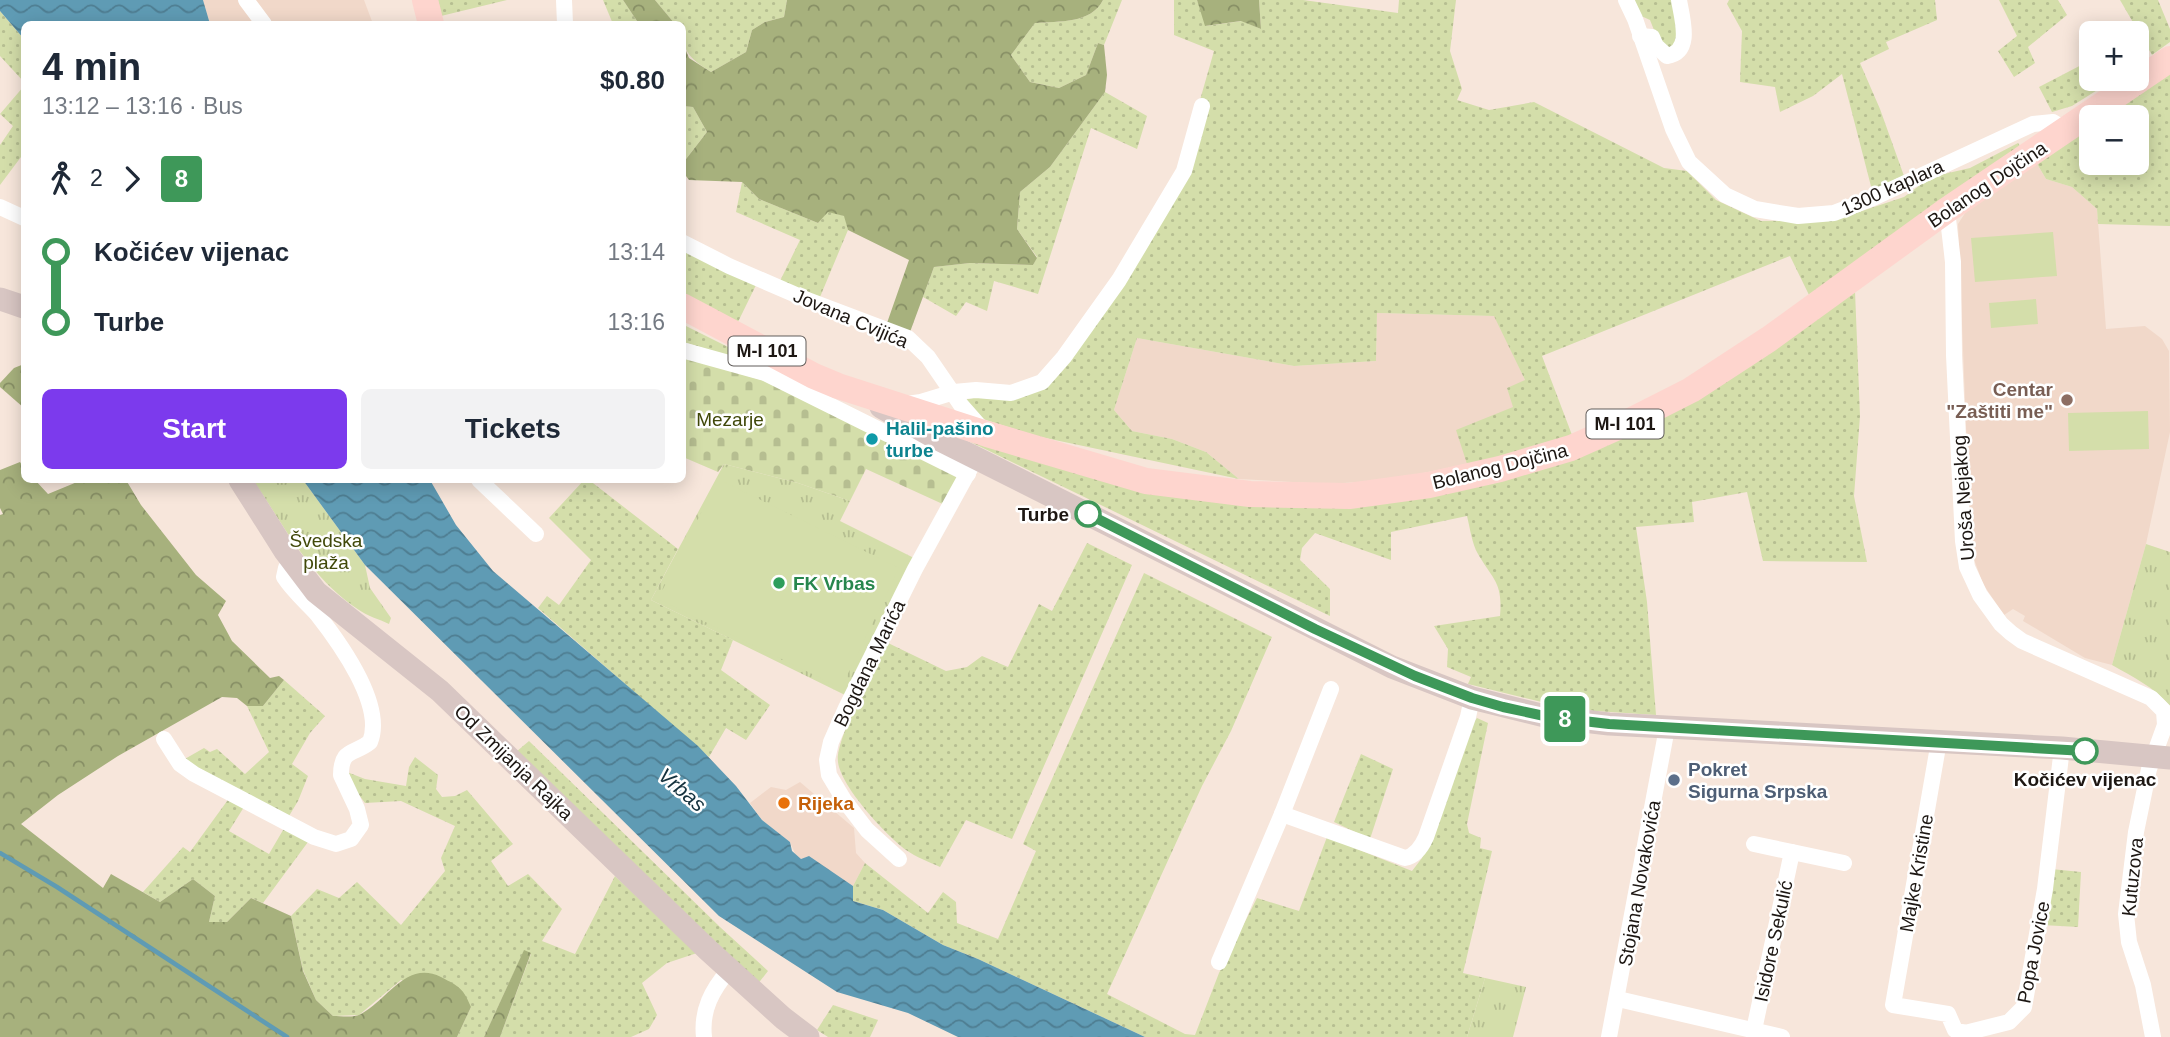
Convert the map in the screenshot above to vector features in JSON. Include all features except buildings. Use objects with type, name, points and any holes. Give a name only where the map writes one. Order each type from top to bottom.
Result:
[{"type":"main road","points":[[425,0],[430,21]]},
{"type":"main road","name":"Bolanog Dojčina","points":[[854,392],[1146,481],[1250,494],[1349,495],[1429,485],[1489,472],[1571,448],[1679,396],[1769,339],[1947,210],[2170,59]]},
{"type":"main road","points":[[0,299],[21,306]]},
{"type":"main road","name":"M-I 101","points":[[686,308],[814,376],[854,392]]},
{"type":"main road","points":[[854,392],[972,466],[1392,667],[1472,698],[1549,717],[1609,724],[2063,748],[2162,758]]},
{"type":"main road","name":"Od Zmijanja Rajka","points":[[242,483],[292,562],[328,603],[416,670],[466,715],[729,970],[808,1037]]},
{"type":"street","points":[[246,0],[262,21]]},
{"type":"street","points":[[564,0],[565,21]]},
{"type":"street","name":"1300 kaplara","points":[[1626,0],[1673,129],[1689,162],[1726,195],[1747,206],[1798,216],[1834,213],[1873,198],[2033,124],[2053,122],[2066,130]]},
{"type":"street","points":[[1640,36],[1652,37],[1656,46],[1667,56],[1678,52],[1683,43],[1679,0]]},
{"type":"street","points":[[894,403],[921,402],[954,392],[976,390],[1011,393],[1042,382],[1064,357],[1119,280],[1184,171],[1202,107]]},
{"type":"street","points":[[0,207],[21,217]]},
{"type":"street","name":"Uroša Nejakog","points":[[1947,210],[1953,262],[1963,541],[1967,567],[1990,610],[2022,641],[2151,698],[2164,710],[2168,724],[2162,758]]},
{"type":"street","name":"Jovana Cvijića","points":[[686,244],[810,301],[908,338],[920,348],[971,417],[987,434]]},
{"type":"street","points":[[686,351],[765,373],[972,466]]},
{"type":"street","name":"Bogdana Marića","points":[[899,859],[867,830],[835,788],[828,775],[827,760],[846,708],[915,569],[972,466]]},
{"type":"street","points":[[482,483],[536,534]]},
{"type":"street","name":"Od Zmijanja Rajka","points":[[163,739],[180,764],[194,774],[314,837],[337,844],[351,838],[359,830],[361,820],[341,775],[341,767],[347,754],[370,742],[373,727],[368,699],[362,683],[330,633],[284,577],[284,571],[292,562]]},
{"type":"street","points":[[1219,962],[1282,814],[1331,689]]},
{"type":"street","points":[[1282,814],[1405,858],[1410,857],[1426,837],[1468,717],[1472,698]]},
{"type":"street","name":"Stojana Novakovića","points":[[1609,1037],[1667,728]]},
{"type":"street","name":"Majke Kristine","points":[[1894,1005],[1939,741]]},
{"type":"street","name":"Popa Jovice","points":[[1894,1005],[1948,1014],[1955,1030],[1965,1034],[2009,1022],[2021,1013],[2045,889],[2063,748]]},
{"type":"street","name":"Kutuzova","points":[[2152,1037],[2143,985],[2127,935],[2126,914],[2136,832],[2162,758]]},
{"type":"street","name":"Isidore Sekulić","points":[[1754,844],[1844,863]]},
{"type":"street","name":"Isidore Sekulić","points":[[1754,1030],[1793,852]]},
{"type":"street","points":[[704,1037],[702,1023],[709,1000],[719,981],[729,970]]},
{"type":"street","points":[[1618,999],[1782,1037]]},
{"type":"shaded area","points":[[203,0],[240,0],[258,21],[209,21]]},
{"type":"shaded area","points":[[250,0],[364,0],[372,21],[267,21]]},
{"type":"shaded area","name":"Centar \"Zaštiti me\"","points":[[2036,162],[2046,179],[2072,187],[2097,209],[2106,329],[2145,326],[2162,339],[2169,351],[2170,432],[2146,544],[2112,665],[2085,658],[2023,621],[2025,616],[2013,609],[2004,615],[1983,584],[1971,551],[1958,224],[1969,207]]},
{"type":"shaded area","points":[[1377,313],[1495,316],[1525,380],[1513,407],[1467,464],[1389,480],[1328,484],[1239,479],[1206,452],[1172,439],[1132,431],[1114,410],[1137,338],[1294,366],[1376,361]]},
{"type":"shaded area","points":[[800,782],[854,828],[856,853],[865,863],[853,886],[809,857],[801,859],[796,856],[790,842],[762,820],[750,803],[771,787],[786,790]]},
{"type":"green space","points":[[436,0],[507,0],[441,16]]},
{"type":"green space","points":[[603,0],[623,0],[637,21],[612,21]]},
{"type":"green space","points":[[623,0],[655,0],[672,21],[637,21]]},
{"type":"green space","points":[[655,0],[787,0],[784,17],[765,22],[752,30],[746,52],[711,72],[688,53],[686,21],[672,21]]},
{"type":"green space","points":[[787,0],[1103,0],[1098,8],[1083,17],[1035,23],[1011,55],[1030,82],[1059,88],[1086,75],[1098,43],[1104,45],[1107,75],[1105,92],[1050,167],[1020,192],[1017,229],[1037,258],[1033,265],[970,263],[934,267],[910,332],[887,323],[909,260],[848,230],[844,216],[828,212],[818,223],[759,199],[742,182],[689,180],[686,176],[686,159],[707,132],[693,107],[686,106],[686,51],[689,58],[711,72],[746,52],[752,30],[765,22],[784,17]]},
{"type":"green space","points":[[1103,0],[1122,0],[1104,45],[1098,43],[1086,75],[1059,88],[1030,82],[1011,55],[1035,23],[1083,17],[1098,8]]},
{"type":"green space","points":[[1174,0],[1197,0],[1206,26],[1242,21],[1261,29],[1259,0],[1303,0],[1398,13],[1399,0],[1456,0],[1450,51],[1462,89],[1457,100],[1489,110],[1534,102],[1664,168],[1687,171],[1716,200],[1761,221],[1835,220],[1904,197],[1931,177],[1970,168],[2018,143],[2020,146],[1809,295],[1790,256],[1542,356],[1572,435],[1529,450],[1467,464],[1456,430],[1513,407],[1507,388],[1525,380],[1494,316],[1377,313],[1376,361],[1294,366],[1137,338],[1114,410],[1132,431],[1172,439],[1206,452],[1239,479],[1036,436],[980,418],[963,400],[1048,383],[1189,172],[1200,100],[1214,51],[1174,35]]},
{"type":"green space","points":[[1197,0],[1259,0],[1261,29],[1241,21],[1205,26]]},
{"type":"green space","points":[[1631,0],[1674,0],[1678,37],[1674,49],[1660,45],[1650,20],[1639,15]]},
{"type":"green space","points":[[1729,0],[1935,0],[1937,20],[1886,42],[1889,49],[1860,63],[1904,176],[1873,194],[1842,74],[1813,96],[1780,112],[1775,87],[1740,82],[1742,31],[1727,4]]},
{"type":"green space","points":[[1999,0],[2058,0],[2067,15],[2028,47],[2035,63],[2014,77],[1998,51],[2017,36]]},
{"type":"green space","points":[[2120,0],[2158,0],[2170,29],[2170,42],[2152,55],[2149,50],[2149,21],[2132,21]]},
{"type":"green space","points":[[0,11],[21,36],[21,79],[0,56]]},
{"type":"green space","points":[[2079,66],[2079,91],[2096,91],[2072,106],[2052,112],[2039,87]]},
{"type":"green space","points":[[2170,72],[2170,226],[2098,224],[2097,209],[2072,187],[2046,179],[2036,162],[2079,133],[2079,175],[2149,175],[2149,105],[2121,105],[2142,91],[2149,91],[2149,86]]},
{"type":"green space","points":[[21,90],[21,157],[0,185],[0,145],[13,126],[0,114]]},
{"type":"green space","points":[[1105,92],[1147,116],[1137,149],[1091,128],[1038,294],[994,281],[987,311],[966,302],[956,316],[923,297],[934,267],[970,263],[1033,265],[1037,257],[1017,229],[1020,192],[1050,167]]},
{"type":"green space","points":[[686,106],[693,107],[707,132],[686,159]]},
{"type":"green space","points":[[742,182],[759,199],[818,223],[828,211],[845,216],[848,230],[820,297],[780,281],[800,240],[736,212]]},
{"type":"green space","points":[[2053,232],[2057,276],[1975,282],[1971,238]]},
{"type":"green space","points":[[686,249],[757,283],[737,324],[686,298]]},
{"type":"green space","points":[[1855,291],[1860,416],[1854,496],[1867,562],[1763,561],[1747,492],[1692,502],[1694,522],[1636,527],[1647,602],[1656,715],[1595,711],[1546,703],[1468,684],[1471,677],[1447,667],[1448,649],[1434,626],[1500,616],[1498,588],[1476,550],[1467,516],[1391,532],[1391,560],[1315,533],[1302,548],[1300,560],[1330,589],[1330,616],[946,430],[1281,505],[1521,472]]},
{"type":"green space","points":[[2036,299],[2038,324],[1991,328],[1989,303]]},
{"type":"green space","points":[[686,326],[752,359],[752,363],[686,343]]},
{"type":"green space","name":"Mezarje","points":[[686,358],[785,387],[960,478],[947,506],[866,469],[850,501],[798,483],[724,464],[718,472],[686,458]]},
{"type":"green space","points":[[21,365],[21,405],[0,387],[0,383],[14,368]]},
{"type":"green space","points":[[2148,411],[2149,449],[2069,451],[2068,413]]},
{"type":"green space","points":[[20,462],[21,483],[38,483],[48,494],[75,483],[128,483],[141,505],[196,575],[226,601],[218,615],[232,641],[270,678],[279,676],[284,680],[263,706],[247,706],[237,698],[222,697],[118,756],[58,795],[21,824],[103,888],[111,874],[160,902],[193,879],[215,896],[209,922],[227,922],[251,898],[291,916],[303,971],[316,1000],[333,1016],[361,1014],[398,984],[418,974],[429,973],[441,977],[460,989],[471,1007],[457,1037],[0,1037],[0,515],[3,514],[0,508],[0,470]]},
{"type":"green space","name":"FK Vrbas","points":[[724,464],[798,483],[850,501],[840,521],[914,558],[845,695],[651,600]]},
{"type":"green space","name":"FK Vrbas","points":[[718,479],[899,568],[841,688],[658,599]]},
{"type":"green space","name":"Švedska plaža","points":[[255,483],[305,483],[365,565],[370,588],[391,618],[389,624],[362,612],[342,597],[326,583],[300,551]]},
{"type":"green space","points":[[581,483],[593,483],[678,549],[651,600],[733,640],[721,670],[770,705],[746,740],[726,728],[709,757],[538,608],[547,596],[559,605],[591,560],[549,518]]},
{"type":"green space","points":[[1087,543],[1132,565],[1012,839],[966,820],[940,867],[914,855],[897,843],[866,810],[847,784],[838,762],[849,721],[886,642],[946,671],[967,667],[982,656],[1008,667],[1039,604],[1052,611]]},
{"type":"green space","points":[[2146,544],[2170,552],[2170,706],[2150,688],[2112,665]]},
{"type":"green space","points":[[1144,573],[1272,637],[1231,731],[1202,786],[1107,994],[1185,1034],[1195,1035],[1219,973],[1257,898],[1299,911],[1327,837],[1412,871],[1422,858],[1472,724],[1477,718],[1488,723],[1467,824],[1469,833],[1481,838],[1480,848],[1492,851],[1463,973],[1485,978],[1467,1037],[1145,1037],[943,945],[883,910],[853,901],[853,886],[865,863],[928,913],[943,892],[956,902],[957,923],[998,939],[1036,851],[1023,844]]},
{"type":"green space","points":[[284,680],[325,716],[310,733],[292,764],[308,776],[289,816],[183,760],[204,748],[210,752],[217,749],[245,774],[269,752],[247,706],[263,706]]},
{"type":"green space","points":[[529,741],[768,971],[757,985],[516,752]]},
{"type":"green space","points":[[1361,754],[1393,769],[1370,839],[1334,822]]},
{"type":"green space","points":[[415,757],[438,775],[436,789],[442,797],[455,796],[467,790],[513,844],[491,861],[508,886],[528,874],[562,909],[542,941],[575,954],[615,876],[697,953],[667,963],[642,983],[657,1015],[649,1029],[631,1037],[500,1037],[531,954],[524,951],[484,1037],[457,1037],[471,1007],[401,980],[359,1015],[333,1016],[316,1000],[303,970],[291,916],[317,889],[339,898],[357,882],[401,925],[445,871],[441,858],[455,826],[401,801],[365,803],[350,783],[347,772],[365,779],[406,786],[409,767]]},
{"type":"green space","points":[[230,797],[244,807],[229,831],[269,854],[286,825],[308,842],[263,903],[251,898],[227,922],[209,922],[215,896],[193,879],[160,902],[143,892],[183,847],[190,852]]},
{"type":"green space","points":[[2051,869],[2081,872],[2078,927],[2042,925]]},
{"type":"green space","points":[[524,950],[531,953],[500,1037],[484,1037]]},
{"type":"green space","points":[[1485,978],[1526,987],[1513,1037],[1467,1037]]},
{"type":"green space","points":[[833,1005],[878,1020],[870,1037],[828,1037],[817,1030]]},
{"type":"water","points":[[0,0],[203,0],[209,21],[21,21],[21,36],[0,11]]},
{"type":"water","name":"Vrbas","points":[[305,483],[432,483],[456,525],[493,571],[698,746],[736,786],[762,820],[790,842],[792,851],[801,859],[809,856],[853,886],[853,901],[883,910],[943,945],[1145,1037],[958,1037],[908,1013],[837,992],[719,916],[365,565]]},
{"type":"waterway","points":[[0,853],[57,887],[287,1037]]},
{"type":"bus line","name":"8","points":[[1088,514],[1392,667],[1503,707],[1549,717],[1609,724],[2085,751]]},
{"type":"place","name":"Centar \"Zaštiti me\"","points":[[2067,400]]},
{"type":"place","name":"Halil-pašino turbe","points":[[872,439]]},
{"type":"place","name":"Turbe","points":[[1088,514]]},
{"type":"place","name":"FK Vrbas","points":[[779,583]]},
{"type":"place","name":"Kočićev vijenac","points":[[2085,751]]},
{"type":"place","name":"Pokret Sigurna Srpska","points":[[1674,780]]},
{"type":"place","name":"Rijeka","points":[[784,803]]}]
